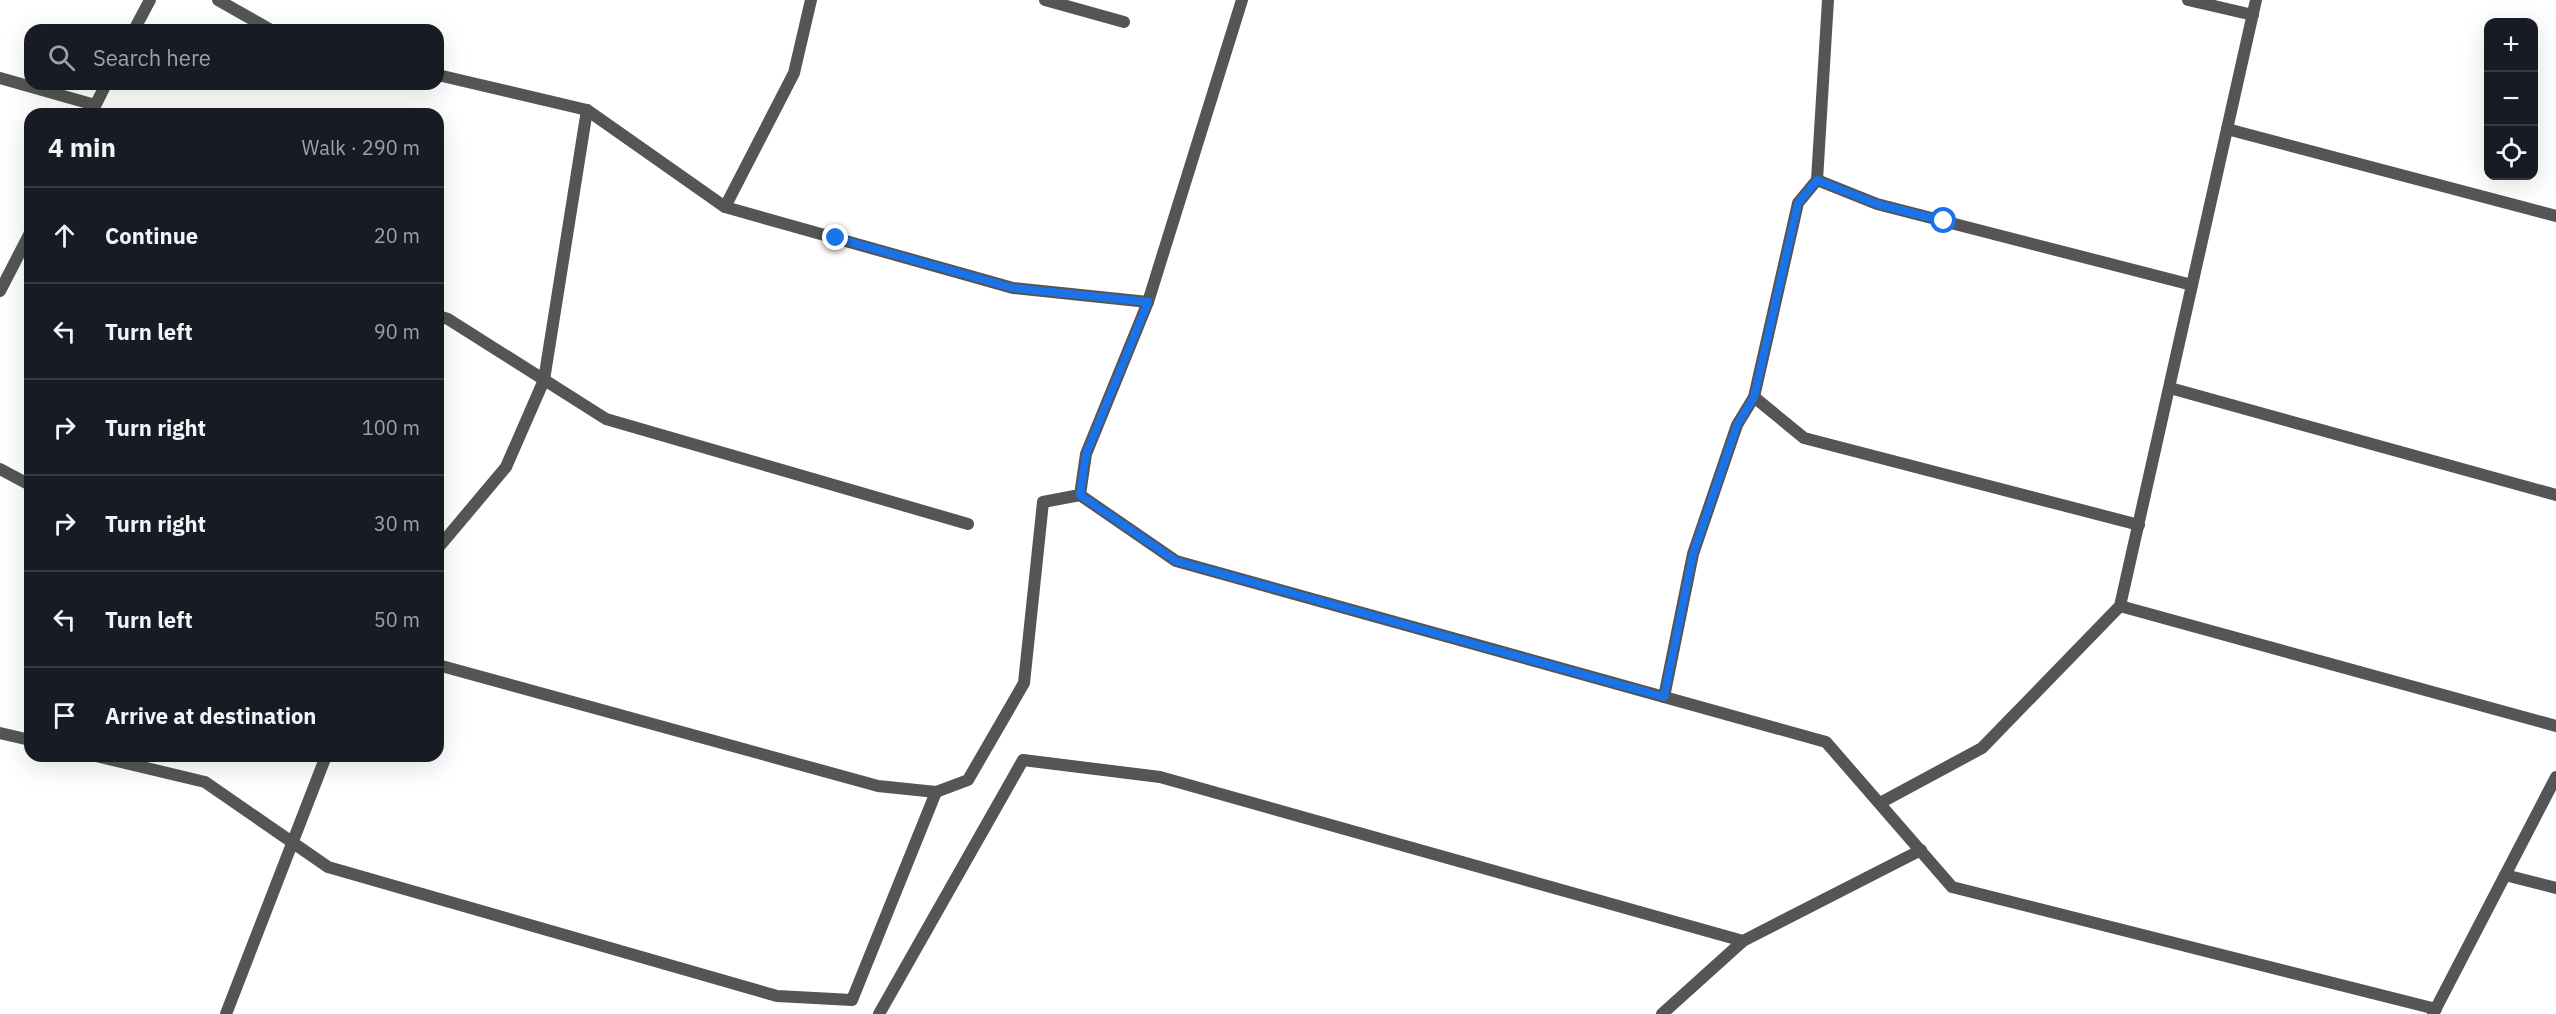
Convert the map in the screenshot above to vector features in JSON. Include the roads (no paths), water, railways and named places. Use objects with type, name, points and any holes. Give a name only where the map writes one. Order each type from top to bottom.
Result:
[{"type":"street","points":[[137,24],[150,0]]},
{"type":"street","points":[[218,0],[260,24]]},
{"type":"street","points":[[725,207],[794,73],[811,0]]},
{"type":"street","points":[[1045,0],[1124,22]]},
{"type":"street","points":[[1080,495],[1086,454],[1148,302],[1242,0]]},
{"type":"street","points":[[1664,697],[1693,554],[1737,425],[1754,397],[1798,203],[1817,180],[1828,0]]},
{"type":"street","points":[[2188,0],[2253,15]]},
{"type":"street","points":[[1880,803],[1982,748],[2120,606],[2256,0]]},
{"type":"street","points":[[444,76],[588,110],[725,207],[1013,288],[1148,302]]},
{"type":"street","points":[[0,78],[24,86]]},
{"type":"street","points":[[35,90],[87,108]]},
{"type":"street","points":[[94,108],[103,90]]},
{"type":"street","points":[[444,541],[507,467],[544,380],[588,110]]},
{"type":"street","points":[[2227,129],[2556,216]]},
{"type":"street","points":[[1817,180],[1877,204],[2192,285]]},
{"type":"street","points":[[0,291],[24,245]]},
{"type":"street","points":[[444,318],[606,420],[968,524]]},
{"type":"street","points":[[2170,388],[2556,495]]},
{"type":"street","points":[[1754,397],[1804,438],[2139,525]]},
{"type":"street","points":[[0,469],[24,482]]},
{"type":"street","points":[[444,667],[878,786],[936,792],[969,780],[1024,684],[1043,502],[1080,495],[1176,561],[1826,742],[1952,887],[2434,1011],[2556,777]]},
{"type":"street","points":[[2120,606],[2556,726]]},
{"type":"street","points":[[0,733],[24,739]]},
{"type":"street","points":[[879,1014],[1023,760],[1160,777],[1743,941]]},
{"type":"street","points":[[121,762],[205,782],[328,867],[777,996],[852,1000],[936,792]]},
{"type":"street","points":[[226,1014],[324,762]]},
{"type":"street","points":[[1662,1014],[1743,941],[1921,850]]},
{"type":"street","points":[[2505,875],[2556,888]]}]
